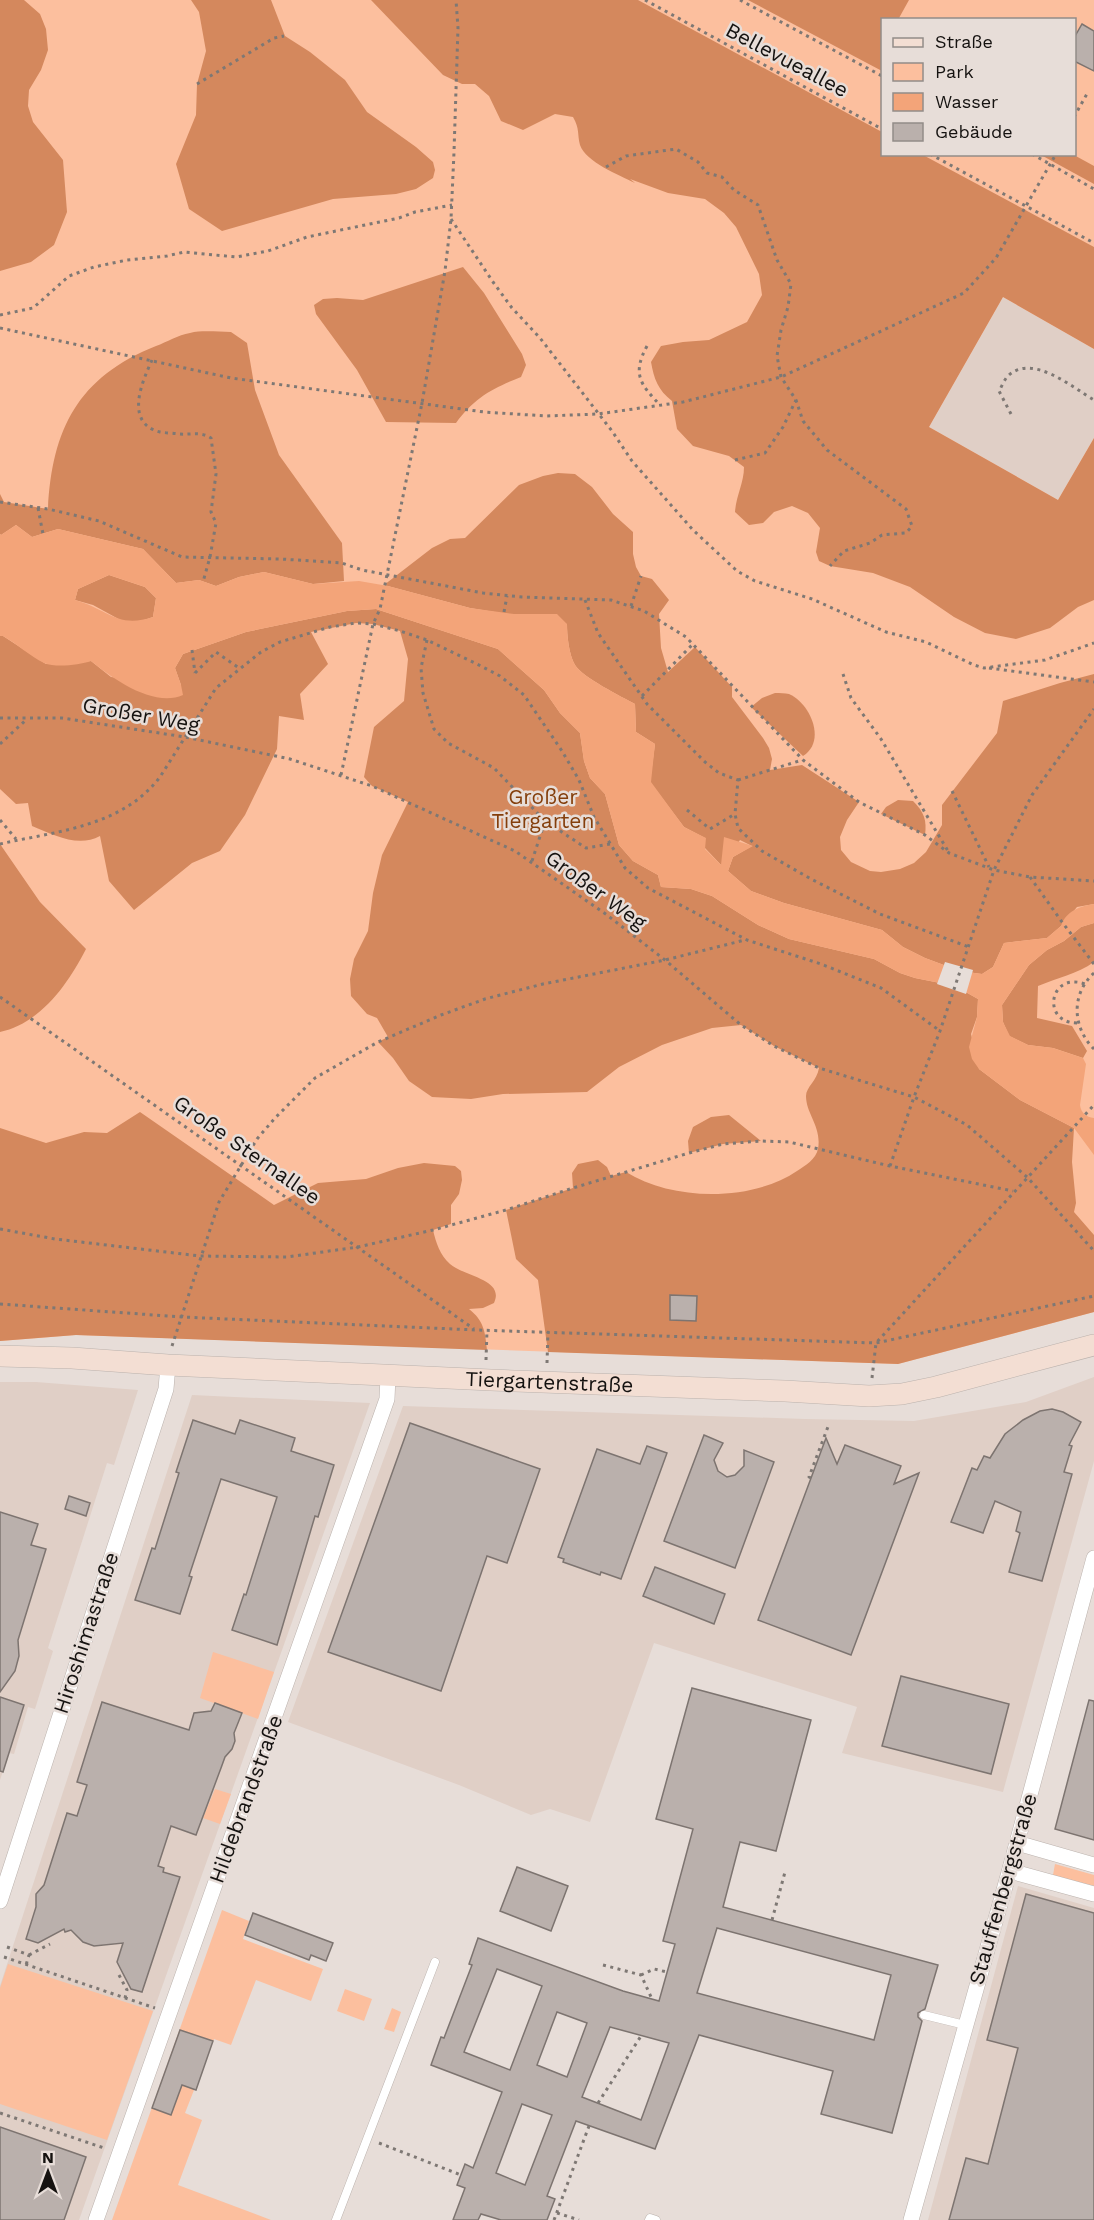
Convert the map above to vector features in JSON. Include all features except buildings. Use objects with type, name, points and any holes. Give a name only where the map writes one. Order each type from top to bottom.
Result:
[{"type":"main road","name":"Tiergartenstraße","points":[[0,1356],[169,1359],[388,1376],[869,1396],[902,1394],[936,1387],[1094,1345]]},
{"type":"street","name":"Hiroshimastraße","points":[[0,1901],[166,1389],[169,1359]]},
{"type":"street","name":"Hildebrandstraße","points":[[96,2220],[387,1399],[388,1376]]},
{"type":"street","name":"Stauffenbergstraße","points":[[910,2220],[1010,1871],[1094,1558]]},
{"type":"street","points":[[1017,1843],[1094,1865]]},
{"type":"street","points":[[1010,1871],[1094,1894]]},
{"type":"lane","points":[[336,2220],[435,1962]]},
{"type":"lane","points":[[924,2014],[965,2025]]},
{"type":"lane","points":[[649,2220],[650,2218],[656,2220]]},
{"type":"path","points":[[341,775],[373,624],[380,609],[422,403],[445,271],[452,205],[458,28],[456,0]]},
{"type":"path","name":"Bellevueallee","points":[[645,0],[881,128]]},
{"type":"path","name":"Bellevueallee","points":[[740,0],[881,75]]},
{"type":"path","points":[[197,84],[274,38],[285,36]]},
{"type":"path","points":[[1076,113],[1088,92]]},
{"type":"path","points":[[606,167],[626,156],[676,149],[698,162],[707,172],[722,177],[734,190],[758,205],[777,260],[791,284],[777,356],[781,377],[796,400],[803,421],[827,450],[906,508],[912,526],[906,533],[882,535],[870,543],[844,551],[830,566]]},
{"type":"path","points":[[934,156],[1094,243]]},
{"type":"path","points":[[1035,156],[1094,189]]},
{"type":"path","points":[[0,328],[231,378],[484,412],[535,415],[598,414],[683,402],[781,377],[964,292],[996,258],[1055,156]]},
{"type":"path","points":[[0,315],[33,308],[69,276],[94,267],[184,252],[236,257],[268,251],[307,237],[452,205]]},
{"type":"path","points":[[451,219],[512,308],[540,338],[632,461],[693,530],[737,571],[755,581],[812,599],[878,628],[926,642],[974,665],[1094,682]]},
{"type":"path","points":[[647,346],[640,360],[638,372],[645,390],[660,405]]},
{"type":"path","points":[[152,360],[141,384],[138,406],[145,423],[159,432],[202,433],[211,438],[216,474],[211,512],[216,523],[203,582]]},
{"type":"path","points":[[1011,414],[999,391],[1008,375],[1024,367],[1040,368],[1094,400]]},
{"type":"path","points":[[735,460],[765,453],[783,427],[796,400]]},
{"type":"path","points":[[0,502],[99,521],[182,557],[342,563],[362,570],[483,593],[612,600],[631,606],[644,611],[686,637],[803,760],[859,802],[925,836],[949,853],[992,869],[1030,877],[1094,881]]},
{"type":"path","points":[[38,508],[43,534]]},
{"type":"path","points":[[631,606],[641,576]]},
{"type":"path","points":[[504,612],[507,596]]},
{"type":"path","points":[[585,600],[598,633],[647,704],[719,773],[738,780],[803,760]]},
{"type":"path","points":[[0,844],[97,822],[135,803],[150,790],[216,688],[239,668],[280,642],[330,627],[356,623],[373,624],[427,640],[500,676],[524,694],[579,780],[594,817],[625,868],[648,888],[747,940],[821,964],[881,987],[940,1031]]},
{"type":"path","points":[[427,640],[421,668],[423,693],[434,729],[448,743],[494,768],[545,821],[586,848],[610,844]]},
{"type":"path","points":[[984,668],[1045,660],[1094,643]]},
{"type":"path","points":[[642,696],[692,645]]},
{"type":"path","points":[[192,650],[195,673],[216,652],[239,668]]},
{"type":"path","points":[[843,674],[851,698],[881,739],[949,853]]},
{"type":"path","points":[[890,1166],[969,947],[992,869],[1032,795],[1094,709]]},
{"type":"path","name":"Großer Weg","points":[[0,718],[63,718],[185,737],[290,759],[341,775],[408,801],[532,861],[665,960],[741,1025],[774,1046],[819,1068],[914,1097],[967,1125],[1027,1177],[1094,1251]]},
{"type":"path","points":[[0,744],[28,718]]},
{"type":"path","points":[[738,780],[735,814],[738,828],[762,852],[880,914],[969,947]]},
{"type":"path","points":[[952,791],[992,869]]},
{"type":"path","points":[[687,810],[710,829],[735,814]]},
{"type":"path","points":[[0,820],[17,840]]},
{"type":"path","points":[[532,861],[545,821]]},
{"type":"path","points":[[1030,877],[1094,964]]},
{"type":"path","points":[[169,1359],[219,1202],[241,1164],[275,1118],[315,1078],[378,1042],[485,999],[543,984],[665,960],[747,940]]},
{"type":"path","points":[[1094,973],[1085,984],[1077,1003],[1077,1023],[1089,1044],[1094,1048]]},
{"type":"path","points":[[1077,1023],[1067,1022],[1057,1013],[1054,996],[1062,985],[1069,982],[1085,984]]},
{"type":"path","name":"Große Sternallee","points":[[0,996],[476,1330]]},
{"type":"path","points":[[871,1384],[876,1344],[1013,1191],[1094,1105]]},
{"type":"path","points":[[0,1229],[56,1239],[200,1256],[286,1257],[358,1247],[507,1210],[723,1144],[761,1141],[789,1142],[890,1166],[1013,1191]]},
{"type":"path","points":[[0,1304],[182,1317],[876,1344],[1094,1296]]},
{"type":"path","points":[[486,1362],[487,1330]]},
{"type":"path","points":[[547,1365],[548,1332]]},
{"type":"path","points":[[811,1478],[809,1477],[829,1424]]},
{"type":"path","points":[[772,1920],[785,1872]]},
{"type":"path","points":[[7,1947],[29,1954],[50,1944]]},
{"type":"path","points":[[26,1965],[29,1954]]},
{"type":"path","points":[[4,1957],[157,2009]]},
{"type":"path","points":[[603,1965],[641,1975],[654,1969],[667,1972]]},
{"type":"path","points":[[119,1975],[127,1990],[125,1998]]},
{"type":"path","points":[[641,1975],[652,1999]]},
{"type":"path","points":[[598,2103],[641,2036]]},
{"type":"path","points":[[0,2113],[107,2149]]},
{"type":"path","points":[[554,2220],[589,2126]]},
{"type":"path","points":[[367,2139],[461,2175]]},
{"type":"path","points":[[557,2213],[579,2220]]},
{"type":"shaded area","points":[[1003,297],[1094,349],[1094,438],[1058,500],[929,427]]},
{"type":"shaded area","points":[[1094,1377],[1094,1461],[1003,1792],[842,1753],[857,1707],[654,1643],[590,1822],[550,1809],[531,1815],[459,1785],[288,1722],[403,1406],[914,1421],[1026,1402]]},
{"type":"shaded area","points":[[0,1382],[36,1382],[138,1390],[114,1465],[107,1463],[48,1648],[53,1651],[35,1709],[28,1707],[14,1754],[9,1753],[0,1780]]},
{"type":"shaded area","points":[[192,1395],[370,1403],[79,2220],[0,2220],[0,1986]]},
{"type":"shaded area","points":[[1018,1886],[1094,1908],[1094,2220],[928,2220]]},
{"type":"green space","name":"Großer Tiergarten","points":[[0,0],[1094,0],[1094,349],[1003,297],[929,427],[1058,500],[1094,438],[1094,1312],[898,1364],[76,1335],[0,1341]]},
{"type":"green space","points":[[0,0],[24,0],[40,14],[46,29],[48,50],[41,70],[29,90],[28,106],[33,122],[63,160],[67,212],[54,245],[31,262],[0,271]]},
{"type":"green space","points":[[191,0],[271,0],[285,36],[310,52],[345,80],[367,112],[433,162],[435,170],[433,178],[416,189],[396,194],[333,199],[222,231],[189,209],[176,164],[196,115],[197,84],[206,51],[199,12]]},
{"type":"green space","points":[[371,0],[638,0],[881,131],[881,156],[925,156],[1094,247],[1094,349],[1003,297],[929,427],[1058,500],[1094,438],[1094,600],[1078,607],[1050,628],[1016,639],[985,633],[954,617],[910,587],[873,573],[830,566],[819,561],[816,552],[820,528],[808,513],[792,506],[774,512],[763,523],[749,525],[735,512],[744,467],[729,456],[693,446],[677,429],[672,401],[657,384],[651,362],[661,346],[709,340],[747,322],[762,295],[759,274],[736,227],[724,213],[705,199],[668,193],[630,179],[635,183],[596,162],[583,151],[573,117],[555,114],[523,130],[501,121],[489,96],[475,84],[462,84],[443,75]]},
{"type":"green space","points":[[748,0],[909,0],[899,18],[881,18],[881,70]]},
{"type":"green space","points":[[1043,156],[1076,156],[1094,166],[1094,184]]},
{"type":"green space","points":[[463,267],[484,293],[522,354],[526,365],[521,377],[485,395],[456,423],[386,422],[357,370],[316,314],[314,305],[323,299],[363,300]]},
{"type":"green space","points":[[200,332],[231,332],[247,343],[255,390],[279,455],[342,543],[344,581],[313,584],[264,572],[239,577],[216,586],[199,580],[176,583],[143,549],[58,529],[32,537],[16,525],[0,534],[0,494],[4,502],[48,509],[51,480],[63,430],[74,409],[107,373],[129,359],[181,335]]},
{"type":"green space","points":[[558,473],[575,474],[592,487],[613,514],[633,532],[633,554],[636,567],[641,576],[652,579],[669,600],[659,614],[661,648],[668,672],[695,647],[732,687],[732,697],[769,748],[772,759],[770,770],[802,765],[859,802],[847,820],[840,837],[841,850],[851,862],[870,871],[900,869],[914,863],[926,852],[942,825],[942,805],[997,733],[1003,701],[1094,674],[1094,904],[1077,907],[1047,938],[1004,943],[993,967],[982,974],[960,971],[925,958],[903,947],[882,930],[784,903],[751,891],[728,871],[733,857],[752,846],[740,840],[722,866],[705,848],[705,838],[684,827],[650,782],[655,744],[636,732],[635,704],[579,670],[570,651],[567,624],[470,608],[384,585],[432,548],[450,539],[465,538],[519,485]]},
{"type":"green space","points":[[109,575],[145,587],[156,598],[153,617],[141,621],[124,622],[93,605],[75,600],[78,589]]},
{"type":"green space","points":[[376,609],[498,649],[544,690],[560,713],[580,733],[584,761],[590,778],[605,794],[619,845],[633,861],[658,875],[661,887],[691,889],[712,896],[758,925],[789,939],[874,959],[915,978],[955,986],[978,999],[977,1017],[971,1034],[979,1069],[1020,1100],[1074,1128],[1072,1162],[1076,1203],[1074,1212],[1094,1235],[1094,1312],[898,1364],[548,1352],[538,1280],[516,1259],[506,1210],[573,1188],[572,1173],[578,1164],[598,1160],[607,1167],[611,1176],[626,1172],[645,1182],[688,1193],[735,1193],[778,1181],[807,1164],[817,1153],[818,1134],[808,1109],[806,1096],[819,1068],[774,1046],[741,1025],[712,1028],[662,1045],[619,1067],[587,1092],[503,1094],[471,1099],[432,1097],[409,1081],[378,1042],[388,1037],[377,1018],[367,1014],[351,996],[350,979],[354,959],[368,931],[373,893],[382,855],[408,802],[372,786],[364,777],[374,727],[404,701],[408,659],[400,631],[373,624],[356,623],[311,632],[328,664],[300,694],[304,720],[279,716],[277,749],[245,815],[220,851],[192,863],[134,910],[109,881],[100,836],[83,841],[66,839],[32,826],[28,803],[16,804],[0,789],[0,636],[46,664],[91,661],[111,677],[181,685],[175,668],[183,654],[246,632],[347,611]]},
{"type":"green space","points":[[775,693],[789,694],[797,699],[813,723],[814,741],[803,756],[751,707],[762,698]]},
{"type":"green space","points":[[898,800],[913,801],[920,809],[926,825],[925,835],[881,814],[886,807]]},
{"type":"green space","points":[[0,844],[40,902],[86,949],[71,975],[52,1000],[28,1020],[0,1032]]},
{"type":"green space","points":[[1094,923],[1094,962],[1074,973],[1038,986],[1037,1018],[1072,1026],[1087,1051],[1083,1058],[1053,1048],[1028,1045],[1009,1036],[1003,1022],[1002,1005],[1029,965],[1081,927]]},
{"type":"green space","points":[[140,1112],[274,1205],[318,1183],[366,1179],[398,1168],[424,1163],[455,1166],[461,1171],[462,1180],[459,1194],[451,1205],[451,1224],[433,1230],[439,1248],[450,1264],[482,1279],[494,1289],[496,1295],[494,1303],[483,1308],[469,1309],[483,1327],[487,1350],[76,1335],[0,1341],[0,1128],[46,1143],[84,1132],[107,1133]]},
{"type":"green space","points":[[729,1115],[761,1141],[723,1144],[689,1153],[688,1141],[693,1127],[711,1117]]},
{"type":"green space","points":[[213,1652],[274,1672],[258,1719],[200,1698]]},
{"type":"green space","points":[[215,1789],[231,1794],[220,1824],[203,1818]]},
{"type":"green space","points":[[1055,1864],[1094,1875],[1094,1886],[1053,1875]]},
{"type":"green space","points":[[222,1910],[249,1921],[243,1939],[323,1969],[311,2001],[256,1980],[231,2045],[214,2039],[185,2113],[202,2120],[178,2185],[271,2220],[112,2220]]},
{"type":"green space","points":[[8,1964],[153,2011],[107,2140],[0,2104],[0,1988]]},
{"type":"green space","points":[[345,1989],[372,1999],[364,2021],[337,2011]]},
{"type":"green space","points":[[392,2008],[401,2012],[394,2032],[384,2029]]},
{"type":"water","points":[[16,525],[32,537],[58,529],[143,549],[176,583],[199,580],[216,586],[239,577],[264,572],[313,584],[359,581],[388,586],[470,608],[514,614],[557,614],[567,624],[570,651],[579,670],[635,704],[636,732],[655,744],[651,782],[684,827],[706,838],[705,849],[721,865],[724,837],[753,846],[733,857],[728,871],[751,891],[784,903],[882,930],[903,947],[960,971],[982,974],[993,967],[1004,943],[1047,938],[1061,926],[1070,913],[1094,904],[1094,923],[1081,927],[1029,965],[1002,1005],[1003,1022],[1010,1036],[1028,1045],[1053,1048],[1083,1058],[1086,1064],[1080,1105],[1084,1114],[1094,1118],[1094,1155],[1074,1128],[1020,1100],[979,1069],[972,1059],[969,1047],[977,1017],[978,999],[955,986],[900,973],[874,959],[789,939],[758,925],[712,896],[691,889],[661,887],[658,875],[633,861],[619,845],[605,794],[590,778],[584,761],[580,733],[560,713],[544,690],[498,649],[376,609],[347,611],[246,632],[183,654],[175,668],[183,695],[159,698],[134,690],[91,661],[80,664],[49,665],[0,636],[1,535]],"holes":[[[109,575],[145,587],[156,598],[153,617],[141,620],[121,619],[75,600],[78,589]]]},
{"type":"pier","points":[[945,962],[973,970],[966,994],[937,984]]}]
